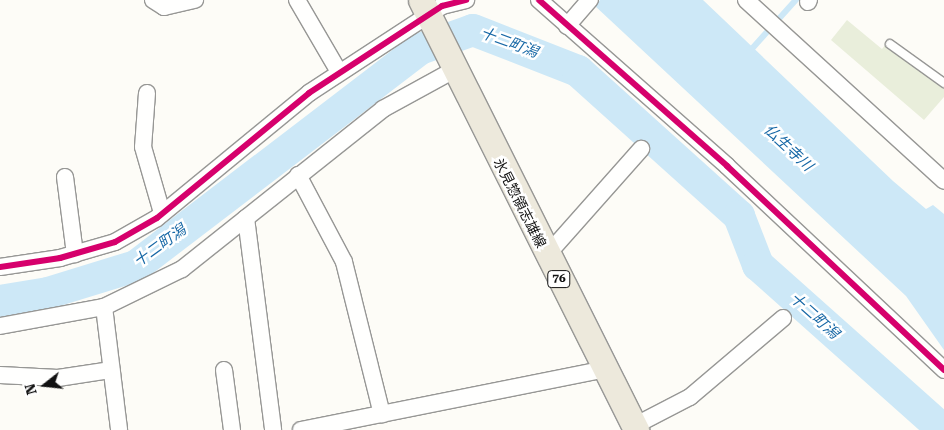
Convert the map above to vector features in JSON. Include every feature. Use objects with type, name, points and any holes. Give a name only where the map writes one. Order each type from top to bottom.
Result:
[{"type":"main road","name":"氷見惣領志雄線","points":[[427,12],[452,67],[635,428]]},
{"type":"street","points":[[153,0],[164,7],[195,0]]},
{"type":"street","points":[[298,0],[339,72]]},
{"type":"street","points":[[0,267],[75,254],[115,242],[162,214],[339,72],[427,12],[466,0]]},
{"type":"street","points":[[539,0],[720,159],[944,370]]},
{"type":"street","points":[[567,26],[590,0]]},
{"type":"street","points":[[746,0],[944,181]]},
{"type":"street","points":[[0,326],[104,307],[182,269],[383,109],[452,67]]},
{"type":"street","points":[[147,93],[143,147],[162,214]]},
{"type":"street","points":[[547,255],[641,149]]},
{"type":"street","points":[[298,175],[344,262],[382,414]]},
{"type":"street","points":[[65,177],[75,254]]},
{"type":"street","points":[[246,218],[273,430]]},
{"type":"street","points":[[104,307],[118,430]]},
{"type":"street","points":[[635,428],[690,396],[783,318]]},
{"type":"street","points":[[302,430],[605,369]]},
{"type":"street","points":[[0,375],[58,378],[112,370]]},
{"type":"street","points":[[224,370],[232,430]]},
{"type":"lane","points":[[890,44],[944,84]]},
{"type":"green space","points":[[847,20],[882,49],[886,44],[938,83],[944,77],[944,97],[924,120],[831,40]]},
{"type":"water","name":"仏生寺川","points":[[600,0],[703,0],[893,181],[926,209],[933,205],[944,214],[944,350],[906,296],[595,6]]},
{"type":"waterway","points":[[750,51],[796,0]]},
{"type":"waterway","name":"十二町潟","points":[[0,301],[48,293],[136,266],[420,49],[473,30],[578,71],[739,216],[758,265],[943,430]]},
{"type":"cycle path","points":[[0,267],[60,258],[115,242],[157,218],[309,93],[442,6],[466,0]]},
{"type":"cycle path","points":[[539,0],[727,166],[944,370]]}]
